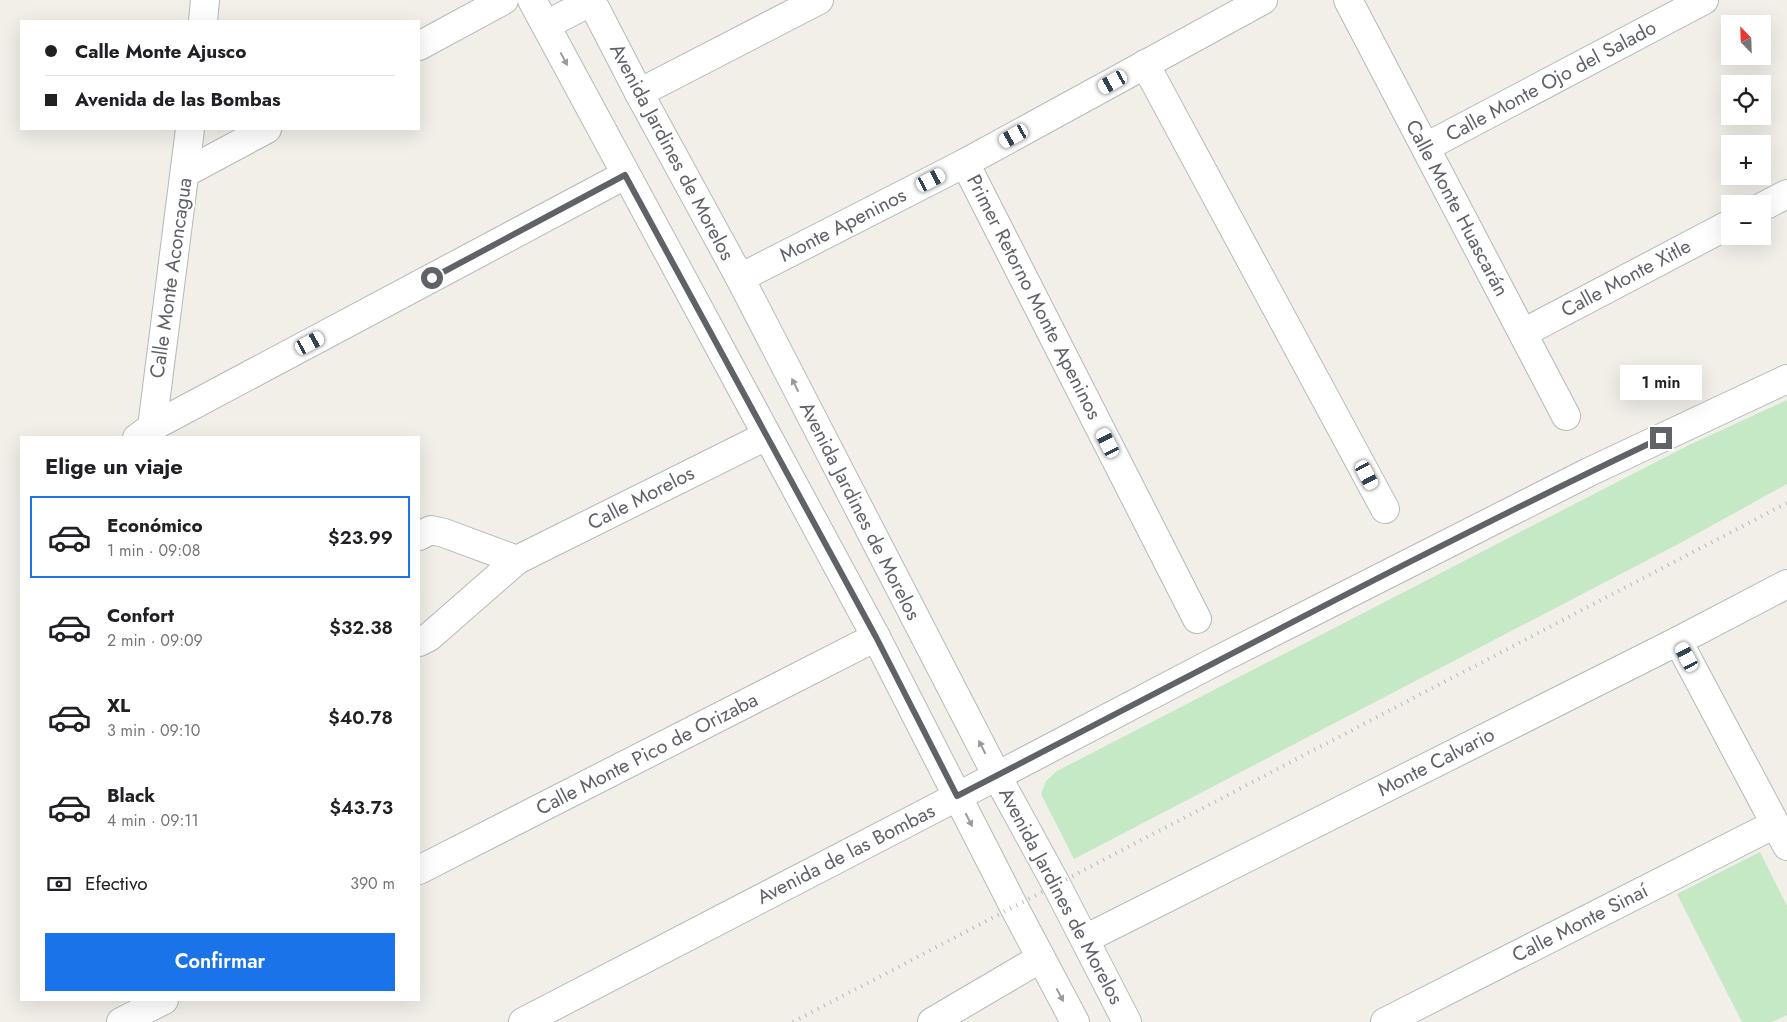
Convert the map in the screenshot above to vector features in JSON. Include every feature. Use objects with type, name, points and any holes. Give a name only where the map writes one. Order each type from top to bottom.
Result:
[{"type":"street","points":[[203,20],[205,0]]},
{"type":"street","points":[[420,45],[504,0]]},
{"type":"street","points":[[532,0],[876,637],[1075,1022]]},
{"type":"street","points":[[639,93],[819,0]]},
{"type":"street","name":"Monte Apeninos","points":[[740,278],[965,163],[1263,0]]},
{"type":"street","name":"Calle Monte Huascarán","points":[[1348,0],[1566,416]]},
{"type":"street","name":"Calle Monte Ojo del Salado","points":[[1426,148],[1704,0]]},
{"type":"street","points":[[546,25],[592,1]]},
{"type":"street","name":"Avenida Jardines de Morelos","points":[[592,1],[639,93],[740,278],[997,776],[1128,1022]]},
{"type":"street","points":[[1146,64],[1385,509]]},
{"type":"street","name":"Calle Monte Aconcagua","points":[[144,432],[185,173],[190,130]]},
{"type":"street","points":[[185,173],[265,130]]},
{"type":"street","name":"Primer Retorno Monte Apeninos","points":[[965,163],[1197,619]]},
{"type":"street","points":[[144,432],[625,175]]},
{"type":"street","points":[[1771,202],[1787,194]]},
{"type":"street","name":"Calle Monte Xitle","points":[[1522,332],[1721,229]]},
{"type":"street","name":"Avenida de las Bombas","points":[[523,1022],[1218,660],[1589,472],[1787,379]]},
{"type":"street","name":"Calle Morelos","points":[[420,642],[429,637],[517,560],[766,436]]},
{"type":"street","points":[[420,536],[431,530],[444,533],[517,560]]},
{"type":"street","name":"Monte Calvario","points":[[1085,939],[1678,641],[1787,584]]},
{"type":"street","name":"Calle Monte Pico de Orizaba","points":[[420,869],[876,637]]},
{"type":"street","points":[[1678,641],[1781,835]]},
{"type":"street","name":"Calle Monte Sinaí","points":[[1384,1022],[1781,835]]},
{"type":"street","points":[[932,1022],[1041,958]]},
{"type":"street","points":[[121,1022],[162,1001]]},
{"type":"green space","points":[[1787,400],[1787,484],[1682,542],[1074,859],[1041,794],[1046,781],[1057,771],[1689,445]]},
{"type":"green space","points":[[1760,852],[1787,906],[1787,1015],[1772,1022],[1742,1022],[1677,894]]},
{"type":"railway","points":[[793,1022],[1787,503]]},
{"type":"route","points":[[432,278],[625,175],[876,637],[957,796],[1218,660],[1589,472],[1661,438]]}]
